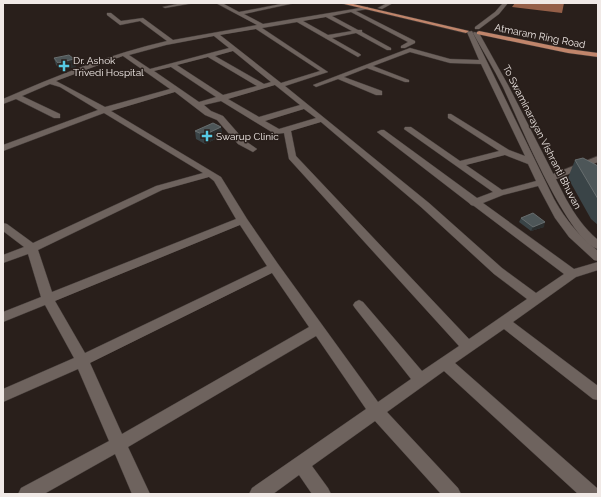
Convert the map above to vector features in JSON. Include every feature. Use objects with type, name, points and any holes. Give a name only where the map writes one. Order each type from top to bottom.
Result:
[{"type":"main road","name":"Atmaram Ring Road","points":[[342,3],[568,51],[598,55]]},
{"type":"main road","name":"Atmaram Ring Road","points":[[355,3],[474,31],[598,51]]},
{"type":"street","points":[[165,7],[192,3]]},
{"type":"street","points":[[197,105],[325,72],[259,27],[218,3]]},
{"type":"street","points":[[238,14],[293,3]]},
{"type":"street","points":[[380,8],[391,3]]},
{"type":"street","points":[[506,3],[497,13],[474,31],[484,62],[531,162],[547,180],[549,199],[560,218],[573,235],[598,257]]},
{"type":"street","points":[[3,102],[50,81],[124,54],[172,42],[366,8]]},
{"type":"street","points":[[352,11],[413,42],[403,47]]},
{"type":"street","points":[[109,14],[120,23],[141,20],[172,42]]},
{"type":"street","points":[[327,15],[389,49]]},
{"type":"street","points":[[298,20],[358,55]]},
{"type":"street","points":[[327,37],[382,27]]},
{"type":"street","name":"To Swaminarayan Vishranti Bhuvan","points":[[474,31],[505,85],[542,162],[547,180],[584,234],[598,245]]},
{"type":"street","points":[[216,34],[322,119],[425,205],[498,271],[536,299]]},
{"type":"street","points":[[148,71],[233,49]]},
{"type":"street","points":[[316,85],[410,50],[450,61],[484,62]]},
{"type":"street","points":[[124,54],[208,113],[220,118],[241,142],[253,149]]},
{"type":"street","points":[[209,55],[264,87]]},
{"type":"street","points":[[172,65],[278,132],[322,119]]},
{"type":"street","points":[[366,66],[407,82]]},
{"type":"street","points":[[338,77],[379,93]]},
{"type":"street","points":[[50,81],[105,110],[218,179],[242,220],[274,267],[376,411],[452,494]]},
{"type":"street","points":[[3,148],[105,110],[156,94],[175,90]]},
{"type":"street","points":[[16,96],[57,116]]},
{"type":"street","points":[[259,120],[305,106]]},
{"type":"street","points":[[451,116],[506,152],[531,162]]},
{"type":"street","points":[[287,129],[292,157],[468,347]]},
{"type":"street","points":[[408,129],[500,193]]},
{"type":"street","points":[[381,132],[474,203],[572,274]]},
{"type":"street","points":[[460,164],[506,152]]},
{"type":"street","points":[[474,203],[500,193],[547,180],[596,162]]},
{"type":"street","points":[[567,172],[579,179]]},
{"type":"street","points":[[3,259],[32,248],[159,188],[211,174]]},
{"type":"street","points":[[3,318],[242,220]]},
{"type":"street","points":[[3,226],[32,248],[48,299],[82,361],[141,494]]},
{"type":"street","points":[[258,494],[572,274],[598,266]]},
{"type":"street","points":[[3,396],[82,361],[274,267]]},
{"type":"street","points":[[359,305],[421,380]]},
{"type":"street","points":[[504,322],[598,394]]},
{"type":"street","points":[[27,494],[119,444],[317,329]]},
{"type":"street","points":[[445,363],[591,494]]},
{"type":"street","points":[[301,464],[322,494]]},
{"type":"shaded area","points":[[515,3],[564,3],[562,13],[512,7]]},
{"type":"building","points":[[69,55],[74,59],[58,63],[54,58]]},
{"type":"building","points":[[213,123],[221,127],[204,135],[195,131]]},
{"type":"building","points":[[583,158],[598,166],[598,199],[575,160]]},
{"type":"building","points":[[533,213],[545,222],[533,227],[521,218]]},
{"type":"place","name":"Dr. Ashok Trivedi Hospital","points":[[64,66]]},
{"type":"place","name":"Swarup Clinic","points":[[207,136]]}]
